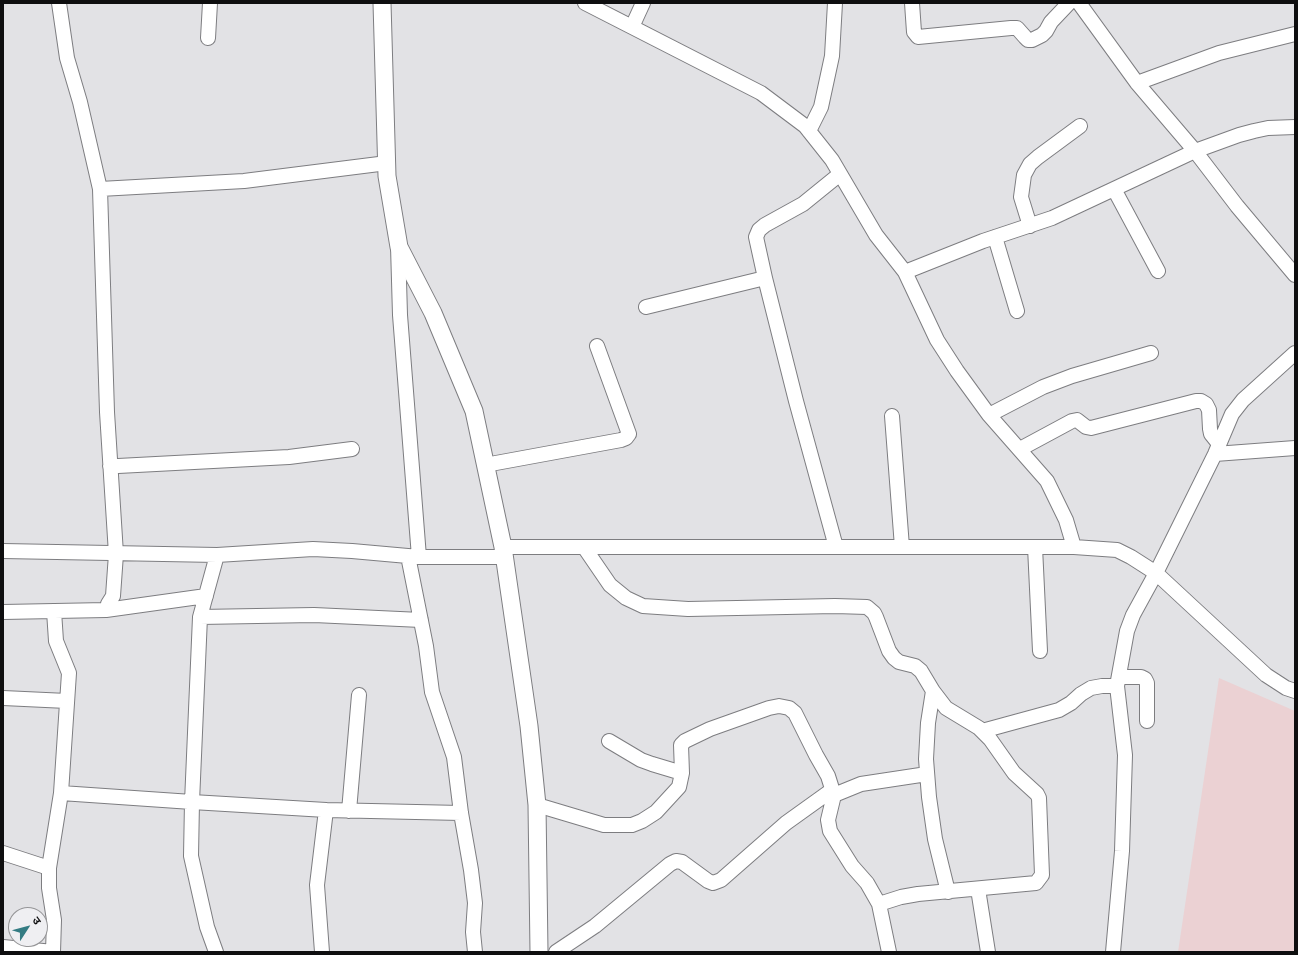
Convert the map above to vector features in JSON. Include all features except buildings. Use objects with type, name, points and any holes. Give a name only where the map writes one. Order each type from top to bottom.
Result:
[{"type":"street","points":[[59,3],[67,58],[80,102],[100,189],[107,412],[116,554],[112,596],[108,604]]},
{"type":"street","points":[[208,38],[210,3]]},
{"type":"street","points":[[382,3],[387,176],[399,247],[433,313],[474,411],[503,552],[530,726],[537,805],[539,952]]},
{"type":"street","points":[[585,3],[761,92],[805,126],[832,160],[876,235],[905,272],[936,340],[957,371],[989,415],[1047,481],[1066,520],[1074,547]]},
{"type":"street","points":[[632,27],[643,3]]},
{"type":"street","points":[[809,131],[821,107],[832,56],[835,3]]},
{"type":"street","points":[[912,3],[914,32],[918,37],[1016,28],[1028,40],[1032,40],[1042,35],[1051,22],[1069,3]]},
{"type":"street","points":[[1078,3],[1137,82],[1295,275]]},
{"type":"street","points":[[1137,82],[1219,54],[1295,34]]},
{"type":"street","points":[[1030,226],[1022,197],[1024,175],[1030,164],[1080,126]]},
{"type":"street","points":[[905,272],[995,237],[1052,218],[1195,151],[1239,135],[1268,128],[1295,127]]},
{"type":"street","points":[[100,189],[244,181],[387,163]]},
{"type":"street","points":[[836,547],[764,278],[756,237],[759,230],[765,224],[803,204],[840,174]]},
{"type":"street","points":[[1114,189],[1158,271]]},
{"type":"street","points":[[995,237],[1018,311]]},
{"type":"street","points":[[398,241],[400,315],[413,556],[432,692],[454,757],[475,903],[473,932],[475,952]]},
{"type":"street","points":[[646,307],[764,278]]},
{"type":"street","points":[[485,465],[626,438],[628,434],[627,430],[597,346]]},
{"type":"street","points":[[989,415],[1043,387],[1072,376],[1151,353]]},
{"type":"street","points":[[1113,952],[1122,851],[1125,755],[1118,682],[1126,631],[1156,573],[1215,443],[1232,414],[1295,353]]},
{"type":"street","points":[[1020,449],[1072,421],[1077,420],[1086,427],[1091,428],[1196,401],[1202,401],[1206,404],[1209,410],[1210,429],[1215,443]]},
{"type":"street","points":[[892,416],[902,547]]},
{"type":"street","points":[[1215,443],[1295,448]]},
{"type":"street","points":[[110,466],[289,457],[352,449]]},
{"type":"street","points":[[584,547],[610,585],[626,598],[643,606],[688,609],[835,606],[866,607],[874,613],[889,651],[894,658],[899,662],[915,666],[921,671],[933,691],[946,708],[982,731],[990,738],[1014,773],[1033,789],[1039,798],[1042,875],[1036,883],[918,894],[901,897],[879,904]]},
{"type":"street","points":[[3,551],[217,555],[313,550],[352,551],[413,556],[584,547],[1074,547],[1117,550],[1156,573],[1266,675],[1286,688],[1295,691]]},
{"type":"street","points":[[1035,547],[1040,651]]},
{"type":"street","points":[[216,952],[207,927],[191,856],[200,618],[217,555]]},
{"type":"street","points":[[3,612],[106,610],[206,596]]},
{"type":"street","points":[[3,947],[54,952],[54,915],[49,888],[48,868],[61,793],[69,674],[56,641],[54,611]]},
{"type":"street","points":[[200,618],[314,615],[421,620]]},
{"type":"street","points":[[982,731],[1059,710],[1091,688],[1141,677],[1145,679],[1147,683],[1147,721]]},
{"type":"street","points":[[933,691],[927,745],[927,774],[935,839],[948,892]]},
{"type":"street","points":[[349,811],[359,695]]},
{"type":"street","points":[[3,698],[67,701]]},
{"type":"street","points":[[537,805],[604,825],[632,825],[642,821],[656,812],[679,787],[682,773],[681,746],[685,741],[710,729],[769,708],[780,706],[789,708],[795,713],[828,776],[833,792],[828,820],[830,832],[852,866],[867,883],[879,904],[889,952]]},
{"type":"street","points":[[609,741],[641,760],[682,773]]},
{"type":"street","points":[[556,952],[595,926],[670,864],[676,861],[682,862],[713,883],[721,880],[786,823],[833,792],[861,784],[927,774]]},
{"type":"street","points":[[61,793],[326,810],[461,813]]},
{"type":"street","points":[[322,952],[317,885],[326,810]]},
{"type":"street","points":[[3,853],[48,868]]},
{"type":"street","points":[[978,889],[988,952]]},
{"type":"shaded area","points":[[1219,678],[1295,711],[1295,952],[1178,952]]}]
